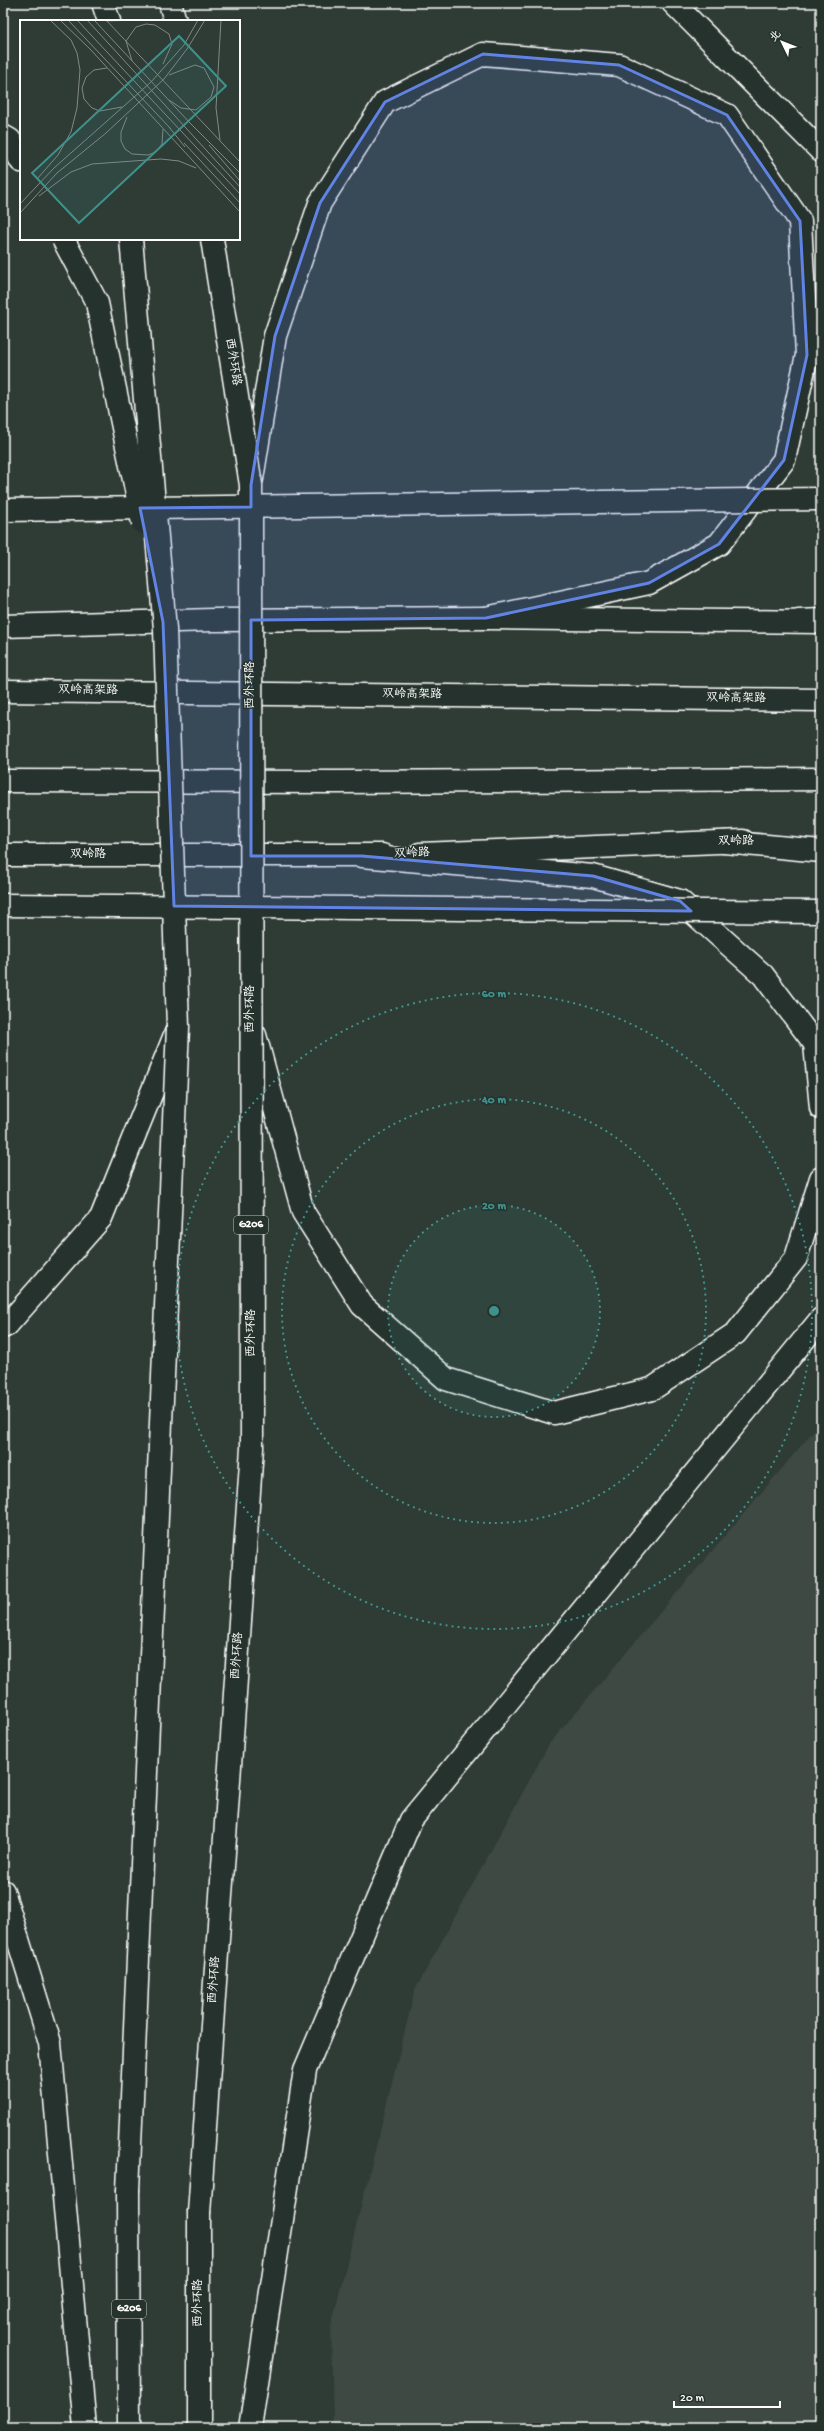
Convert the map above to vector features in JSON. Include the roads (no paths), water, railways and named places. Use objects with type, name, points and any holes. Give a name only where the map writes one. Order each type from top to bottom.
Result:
[{"type":"main road","points":[[103,3],[108,20]]},
{"type":"main road","points":[[170,3],[175,20]]},
{"type":"main road","points":[[673,3],[821,151]]},
{"type":"main road","points":[[251,485],[275,336],[320,203],[385,102],[483,54],[619,65],[727,115],[800,221],[807,356],[784,460],[719,544],[649,583],[486,618]]},
{"type":"main road","points":[[3,136],[10,140],[20,159]]},
{"type":"main road","points":[[63,240],[97,303],[165,629]]},
{"type":"main road","name":"G206","points":[[129,2428],[128,2191],[178,1027],[165,629],[131,240]]},
{"type":"main road","name":"西外环路","points":[[199,2428],[199,2213],[252,1448],[251,485],[212,240]]},
{"type":"main road","points":[[3,510],[821,499]]},
{"type":"main road","points":[[3,626],[213,620],[486,618],[821,620]]},
{"type":"main road","name":"双岭高架路","points":[[3,690],[821,700]]},
{"type":"main road","points":[[3,781],[337,782],[821,779]]},
{"type":"main road","name":"双岭路","points":[[3,855],[362,856],[724,842],[821,840]]},
{"type":"main road","points":[[724,842],[821,851]]},
{"type":"main road","points":[[362,856],[593,876],[680,901],[763,975],[815,1044],[821,1108]]},
{"type":"main road","points":[[3,905],[821,912]]},
{"type":"main road","points":[[251,1021],[303,1212],[362,1305],[446,1379],[554,1413],[652,1389],[736,1333],[796,1258],[821,1178]]},
{"type":"main road","points":[[3,1327],[7,1325],[101,1218],[178,1027]]},
{"type":"main road","points":[[250,2428],[305,2070],[411,1820],[821,1319]]},
{"type":"main road","points":[[3,1891],[50,2043],[85,2428]]}]
